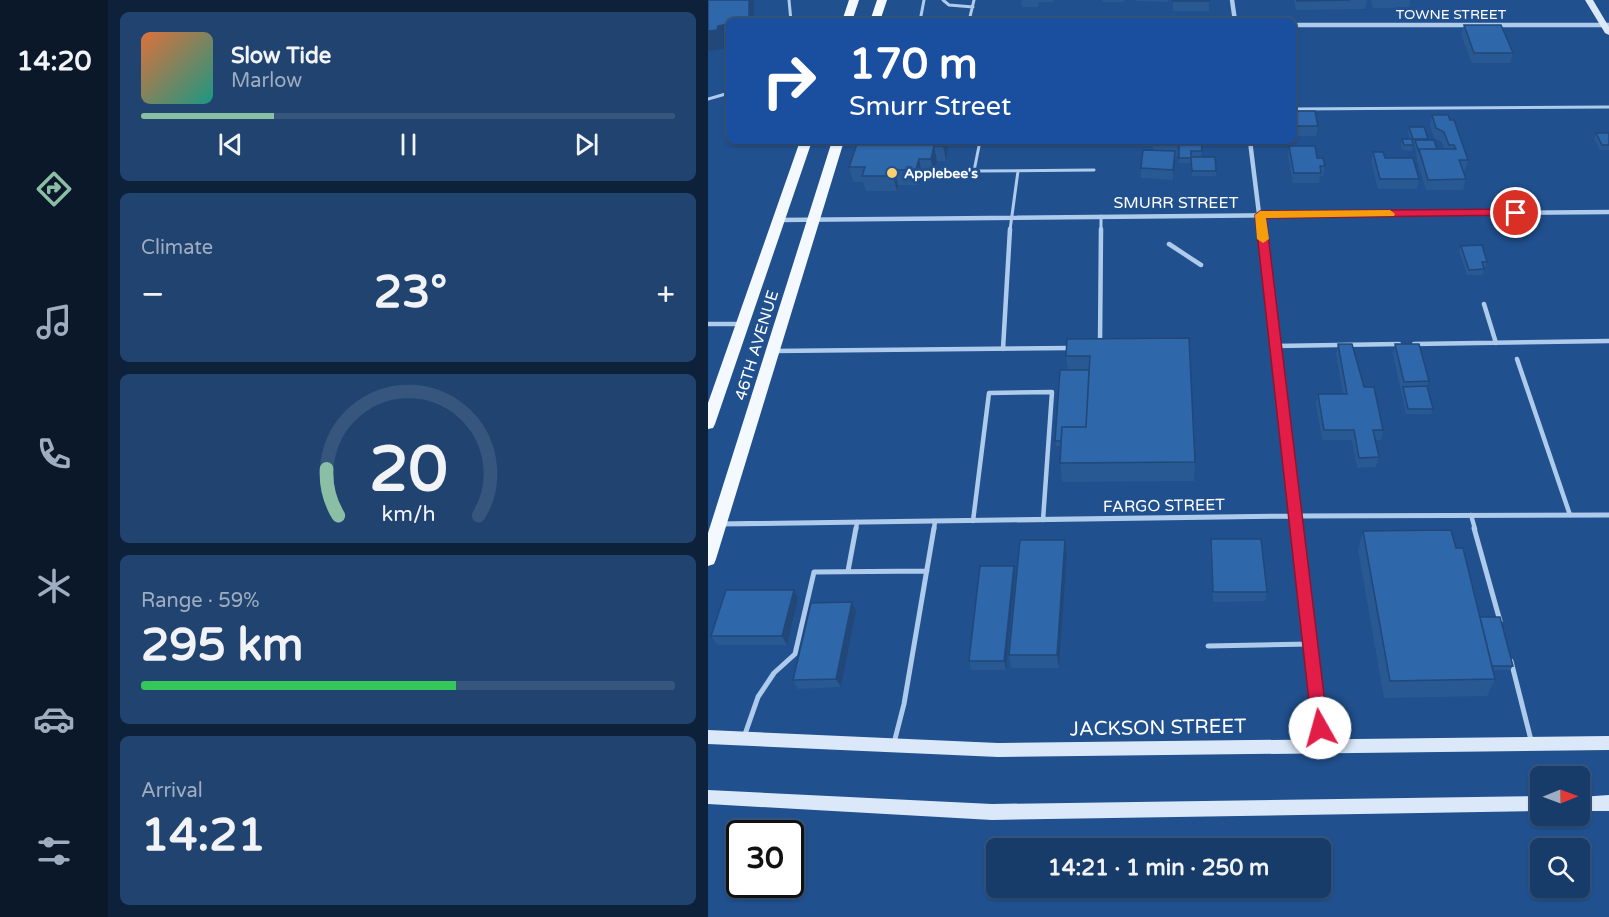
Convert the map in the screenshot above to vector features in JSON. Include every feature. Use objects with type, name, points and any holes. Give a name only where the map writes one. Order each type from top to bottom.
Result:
[{"type":"main road","points":[[848,18],[854,0]]},
{"type":"main road","points":[[876,18],[882,0]]},
{"type":"main road","points":[[1589,0],[1607,25],[1609,33]]},
{"type":"main road","name":"46TH AVENUE","points":[[708,424],[805,144]]},
{"type":"main road","name":"46TH AVENUE","points":[[708,559],[837,144]]},
{"type":"main road","name":"JACKSON STREET","points":[[708,737],[998,750],[1609,743]]},
{"type":"main road","points":[[708,797],[992,812],[1530,804]]},
{"type":"main road","points":[[1590,804],[1609,804]]},
{"type":"street","points":[[1232,0],[1235,18]]},
{"type":"street","name":"TOWNE STREET","points":[[1296,25],[1607,25]]},
{"type":"street","points":[[1250,144],[1322,746]]},
{"type":"street","name":"SMURR STREET","points":[[778,220],[1609,212]]},
{"type":"street","name":"FARGO STREET","points":[[719,524],[1295,516],[1609,515]]},
{"type":"lane","points":[[789,0],[791,18]]},
{"type":"lane","points":[[921,18],[924,0]]},
{"type":"lane","points":[[943,0],[949,5],[973,7]]},
{"type":"lane","points":[[970,18],[974,0]]},
{"type":"lane","points":[[708,99],[726,94]]},
{"type":"lane","points":[[1296,109],[1609,106]]},
{"type":"lane","points":[[979,144],[974,171],[1094,170]]},
{"type":"lane","points":[[1003,349],[1011,217],[1018,171]]},
{"type":"lane","points":[[1100,348],[1101,216]]},
{"type":"lane","points":[[1169,244],[1201,265]]},
{"type":"lane","points":[[1484,304],[1496,343]]},
{"type":"lane","points":[[708,324],[743,324]]},
{"type":"lane","points":[[1275,346],[1609,341]]},
{"type":"lane","points":[[1089,348],[1111,347]]},
{"type":"lane","points":[[773,351],[1078,348]]},
{"type":"lane","points":[[1517,359],[1570,515]]},
{"type":"lane","points":[[973,521],[989,393],[1052,392],[1043,520]]},
{"type":"lane","points":[[1471,515],[1501,626]]},
{"type":"lane","points":[[894,746],[904,704],[935,521]]},
{"type":"lane","points":[[849,571],[857,522]]},
{"type":"lane","points":[[743,739],[758,697],[774,673],[795,654],[814,572],[927,571]]},
{"type":"lane","points":[[1208,646],[1310,644]]},
{"type":"lane","points":[[1510,658],[1532,743]]},
{"type":"building","points":[[708,0],[749,0],[749,18],[726,18],[726,25],[718,26],[717,30],[708,31]]},
{"type":"building","points":[[1209,0],[1209,1],[1173,1]]},
{"type":"building","points":[[1297,0],[1350,0],[1297,1]]},
{"type":"building","points":[[1464,25],[1501,25],[1513,53],[1474,53]]},
{"type":"building","points":[[1296,111],[1315,111],[1318,126],[1296,126]]},
{"type":"building","points":[[1432,115],[1448,115],[1450,120],[1454,120],[1468,160],[1459,160],[1466,179],[1428,180],[1419,149],[1456,149],[1454,145],[1449,145],[1444,132],[1436,128]]},
{"type":"building","points":[[1409,127],[1424,127],[1428,139],[1413,139]]},
{"type":"building","points":[[1596,133],[1609,133],[1609,145],[1602,145]]},
{"type":"building","points":[[1402,139],[1412,139],[1413,145],[1404,145]]},
{"type":"building","points":[[1415,140],[1434,140],[1437,149],[1419,149],[1419,152]]},
{"type":"building","points":[[857,144],[943,144],[943,146],[934,146],[931,159],[919,159],[916,170],[895,170],[893,176],[862,176],[865,167],[849,167]]},
{"type":"building","points":[[1153,144],[1177,144],[1177,145]]},
{"type":"building","points":[[1179,144],[1201,144],[1202,151],[1191,151],[1191,157],[1215,157],[1216,171],[1192,171],[1191,158],[1179,158]]},
{"type":"building","points":[[1289,146],[1315,146],[1317,158],[1323,158],[1325,166],[1320,166],[1321,173],[1294,173]]},
{"type":"building","points":[[1143,150],[1175,151],[1173,170],[1141,168]]},
{"type":"building","points":[[1373,152],[1383,152],[1385,158],[1413,158],[1419,179],[1380,179]]},
{"type":"building","points":[[1482,245],[1487,262],[1482,262],[1484,269],[1469,270],[1461,246]]},
{"type":"building","points":[[1189,338],[1195,462],[1060,463],[1062,427],[1086,427],[1090,356],[1066,356],[1067,339]]},
{"type":"building","points":[[1338,344],[1352,344],[1364,387],[1374,387],[1383,430],[1373,430],[1379,457],[1359,458],[1354,430],[1324,430],[1318,394],[1347,394]]},
{"type":"building","points":[[1395,344],[1419,344],[1429,381],[1404,382]]},
{"type":"building","points":[[1060,370],[1089,370],[1086,427],[1062,427],[1061,441],[1055,441]]},
{"type":"building","points":[[1427,386],[1433,409],[1408,409],[1403,387]]},
{"type":"building","points":[[1451,530],[1456,548],[1463,548],[1495,679],[1390,681],[1363,531]]},
{"type":"building","points":[[1211,539],[1261,539],[1267,592],[1213,592]]},
{"type":"building","points":[[1020,540],[1065,540],[1057,655],[1009,655]]},
{"type":"building","points":[[980,566],[1014,566],[1004,661],[969,661]]},
{"type":"building","points":[[726,590],[794,590],[782,636],[711,636]]},
{"type":"building","points":[[852,602],[836,679],[793,680],[811,603]]},
{"type":"building","points":[[1480,617],[1500,617],[1513,666],[1492,666]]},
{"type":"slow traffic","points":[[1263,239],[1260,215],[1390,214]]},
{"type":"place","name":"Applebee's","points":[[892,173]]},
{"type":"route","points":[[1320,728],[1260,215],[1516,213]]}]
